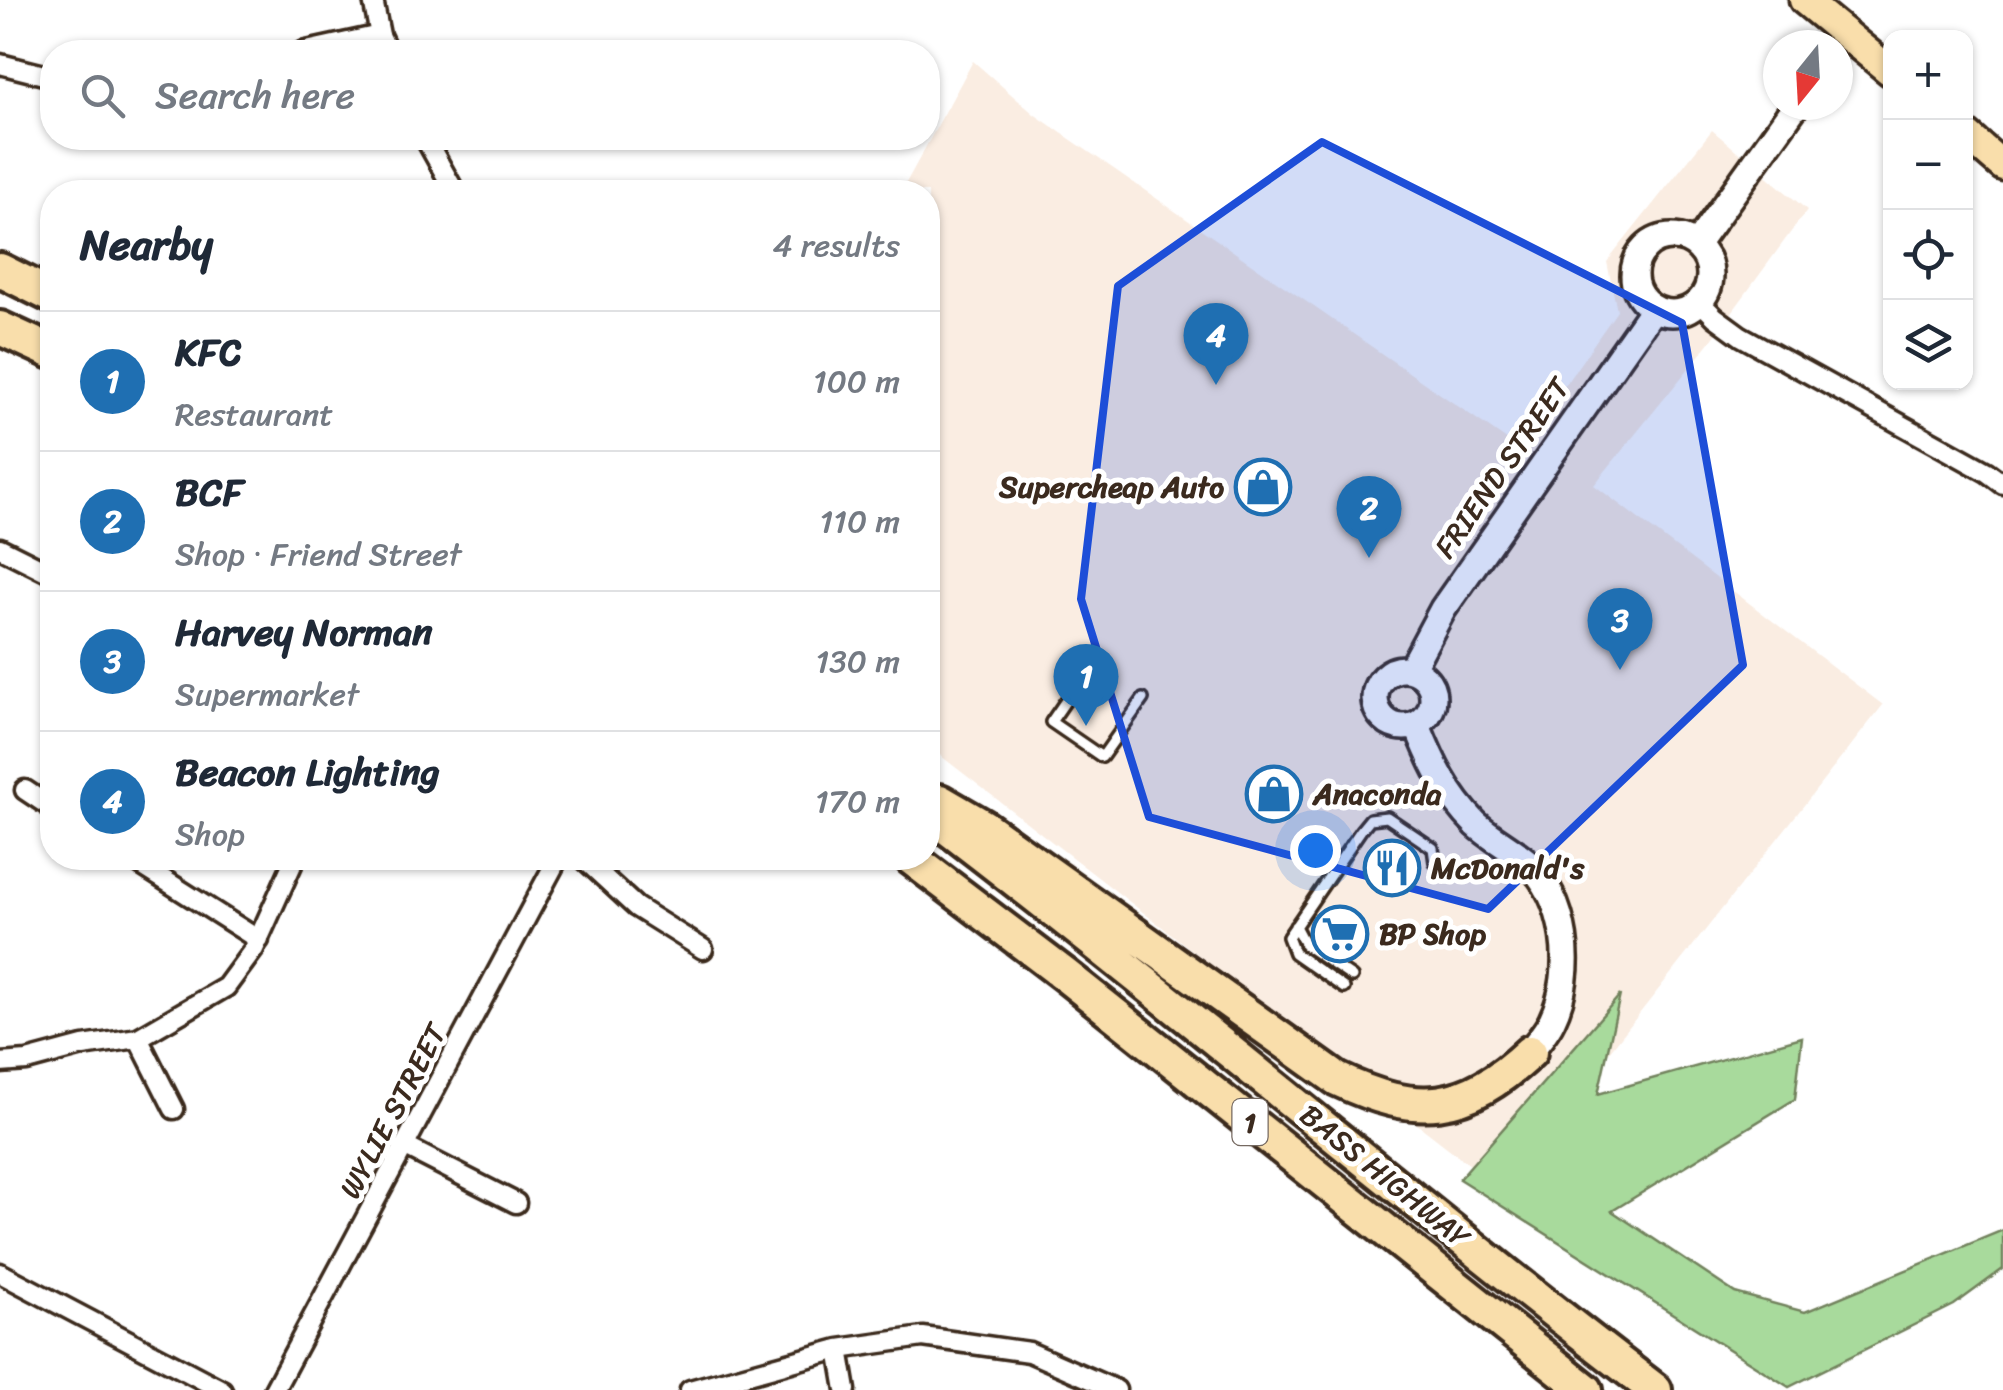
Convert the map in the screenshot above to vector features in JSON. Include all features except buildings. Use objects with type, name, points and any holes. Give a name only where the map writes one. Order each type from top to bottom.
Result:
[{"type":"highway","points":[[0,270],[40,290]]},
{"type":"highway","points":[[0,284],[40,301]]},
{"type":"highway","points":[[0,328],[40,346]]},
{"type":"highway","points":[[940,801],[983,826],[1337,1080],[1369,1094],[1395,1103],[1422,1105],[1458,1098],[1500,1081],[1530,1052]]},
{"type":"highway","name":"BASS HIGHWAY","points":[[940,822],[1089,936],[1396,1187],[1655,1390]]},
{"type":"highway","name":"BASS HIGHWAY","points":[[927,870],[1065,975],[1586,1390]]},
{"type":"main road","points":[[1804,0],[1832,30]]},
{"type":"main road","points":[[1853,47],[1883,66]]},
{"type":"main road","points":[[1973,140],[2003,166]]},
{"type":"street","points":[[374,0],[383,40]]},
{"type":"street","points":[[0,64],[40,75]]},
{"type":"street","points":[[1696,245],[1785,120]]},
{"type":"street","points":[[431,150],[448,180]]},
{"type":"street","points":[[1672,236],[1696,245],[1705,254],[1710,279],[1700,302],[1678,313],[1653,309],[1636,290],[1634,278],[1640,254],[1649,244],[1672,236]]},
{"type":"street","points":[[1700,302],[1741,336],[2003,484]]},
{"type":"street","name":"FRIEND STREET","points":[[1411,669],[1442,609],[1653,309]]},
{"type":"street","points":[[0,548],[40,568]]},
{"type":"street","points":[[1400,669],[1411,669],[1428,681],[1434,700],[1432,710],[1417,725],[1391,725],[1377,710],[1375,700],[1382,678],[1400,669]]},
{"type":"street","points":[[1417,725],[1440,781],[1478,826],[1529,864],[1554,901],[1566,940],[1563,983],[1553,1018],[1530,1052]]},
{"type":"street","points":[[25,790],[40,800]]},
{"type":"street","points":[[149,870],[258,940]]},
{"type":"street","points":[[0,1063],[138,1038],[226,987],[258,940],[290,870]]},
{"type":"street","name":"WYLIE STREET","points":[[274,1390],[552,870]]},
{"type":"street","points":[[596,870],[636,907],[703,949]]},
{"type":"street","points":[[138,1038],[174,1110]]},
{"type":"street","points":[[406,1147],[516,1203]]},
{"type":"street","points":[[0,1273],[222,1390]]},
{"type":"street","points":[[690,1390],[839,1349],[924,1336],[1029,1352],[1116,1390]]},
{"type":"street","points":[[839,1349],[846,1390]]},
{"type":"lane","points":[[1091,664],[1051,722],[1102,757],[1143,699]]},
{"type":"lane","points":[[1344,988],[1294,952],[1288,937],[1370,819],[1387,817],[1433,848],[1435,862]]},
{"type":"lane","points":[[1295,926],[1305,945],[1352,977]]},
{"type":"highlighted area","points":[[1322,142],[1682,323],[1743,665],[1488,909],[1149,817],[1081,599],[1118,286]]},
{"type":"shaded area","points":[[973,61],[1034,114],[1520,449],[1617,311],[1607,262],[1712,130],[1807,210],[1711,341],[1594,485],[1883,705],[1501,1189],[940,755],[940,180],[908,180],[924,150],[940,150],[940,121]]},
{"type":"green space","points":[[1620,995],[1598,1094],[1802,1037],[1795,1099],[1612,1211],[1735,1293],[1805,1312],[2003,1230],[2003,1269],[1954,1305],[1789,1387],[1459,1179]]},
{"type":"place","name":"Beacon Lighting","points":[[1216,385]]},
{"type":"place","name":"Supercheap Auto","points":[[1263,487]]},
{"type":"place","name":"BCF","points":[[1369,558]]},
{"type":"place","name":"Harvey Norman","points":[[1620,670]]},
{"type":"place","name":"KFC","points":[[1086,726]]},
{"type":"place","name":"Anaconda","points":[[1274,794]]},
{"type":"place","name":"McDonald's","points":[[1392,868]]},
{"type":"place","name":"BP Shop","points":[[1340,934]]}]
